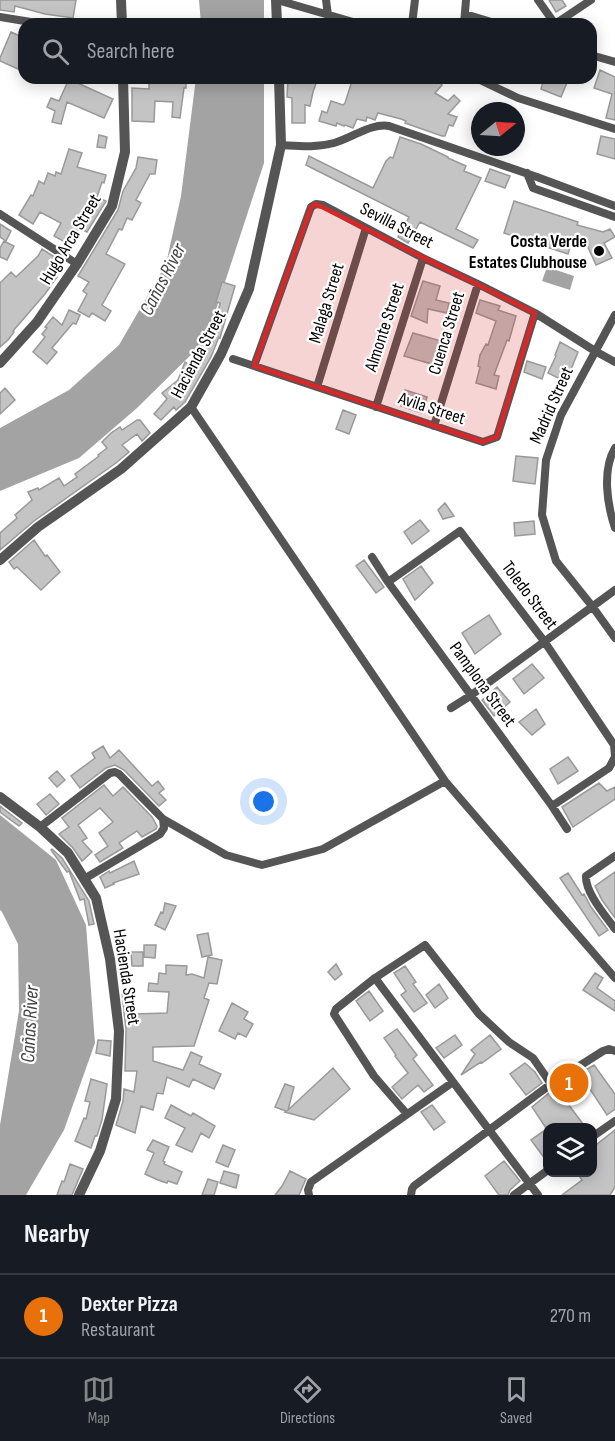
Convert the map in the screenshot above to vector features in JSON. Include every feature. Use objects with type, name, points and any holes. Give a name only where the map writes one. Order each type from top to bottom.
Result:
[{"type":"street","points":[[121,0],[122,18]]},
{"type":"street","points":[[277,18],[277,0],[339,18]]},
{"type":"street","points":[[326,0],[328,15]]},
{"type":"street","points":[[413,18],[415,0]]},
{"type":"street","points":[[465,18],[466,0]]},
{"type":"street","points":[[538,0],[551,18]]},
{"type":"street","points":[[564,18],[591,0]]},
{"type":"street","points":[[465,14],[478,18]]},
{"type":"street","points":[[0,17],[18,20]]},
{"type":"street","points":[[597,57],[615,62]]},
{"type":"street","name":"Hugo Arca Street","points":[[0,363],[38,322],[112,206],[125,152],[123,84]]},
{"type":"street","name":"Hacienda Street","points":[[0,560],[38,527],[121,469],[191,407],[221,354],[249,289],[281,145],[279,84]]},
{"type":"street","points":[[488,84],[518,98],[615,129]]},
{"type":"street","points":[[281,145],[326,145],[384,126],[526,173],[615,206]]},
{"type":"street","points":[[526,173],[533,189],[615,218]]},
{"type":"street","points":[[533,189],[537,177]]},
{"type":"street","name":"Sevilla Street","points":[[254,366],[311,207],[316,204],[535,313],[615,362]]},
{"type":"street","points":[[0,214],[76,264]]},
{"type":"street","name":"Malaga Street","points":[[317,387],[366,228]]},
{"type":"street","name":"Almonte Street","points":[[376,406],[423,258]]},
{"type":"street","name":"Cuenca Street","points":[[434,426],[478,284]]},
{"type":"street","name":"Avila Street","points":[[233,359],[483,442],[497,437],[535,313]]},
{"type":"street","name":"Madrid Street","points":[[615,315],[561,415],[546,460],[542,515],[556,561],[615,638]]},
{"type":"street","points":[[191,407],[445,781],[615,978]]},
{"type":"street","points":[[615,448],[609,458],[607,495],[615,528]]},
{"type":"street","name":"Toledo Street","points":[[388,582],[460,531],[544,641],[614,745],[615,756],[609,768],[552,806]]},
{"type":"street","name":"Pamplona Street","points":[[372,557],[567,829]]},
{"type":"street","points":[[451,708],[615,590]]},
{"type":"street","points":[[40,827],[110,773],[115,772],[163,819],[226,855],[262,865],[323,849],[445,781]]},
{"type":"street","name":"Hacienda Street","points":[[0,797],[40,827],[68,853],[96,898],[110,959],[119,1032],[116,1098],[100,1151],[79,1195]]},
{"type":"street","points":[[84,879],[160,834],[164,828],[163,819]]},
{"type":"street","points":[[615,856],[586,876],[586,883],[591,893],[615,929]]},
{"type":"street","points":[[407,1114],[374,1076],[334,1014],[375,978],[425,945],[479,1014],[508,1042],[533,1058],[551,1084]]},
{"type":"street","points":[[375,978],[538,1195]]},
{"type":"street","points":[[411,1195],[414,1186],[551,1084],[603,1051],[609,1049],[615,1051]]},
{"type":"street","points":[[309,1195],[311,1182],[453,1082]]},
{"type":"street","points":[[597,1134],[615,1121]]},
{"type":"street","points":[[514,1195],[543,1174]]},
{"type":"highlighted area","points":[[316,204],[535,313],[497,437],[483,442],[254,366],[311,207]]},
{"type":"water","points":[[199,0],[264,0],[264,18],[200,18]]},
{"type":"water","name":"Cañas River","points":[[195,84],[264,84],[264,163],[206,340],[137,408],[79,458],[0,491],[0,428],[69,390],[119,345],[166,264],[181,196]]},
{"type":"water","points":[[547,267],[574,276],[570,290],[542,281]]},
{"type":"water","name":"Cañas River","points":[[0,815],[56,860],[86,925],[95,1043],[64,1130],[26,1195],[0,1195],[0,1125],[19,1011],[18,944],[0,910]]},
{"type":"building","points":[[0,0],[76,0],[73,18],[15,6],[14,12],[0,10]]},
{"type":"building","points":[[549,0],[562,0],[566,6],[556,12]]},
{"type":"building","points":[[11,32],[18,35],[18,69],[0,61]]},
{"type":"building","points":[[600,70],[615,77],[615,120],[606,118],[612,94],[594,88]]},
{"type":"building","points":[[67,84],[80,84],[113,99],[104,118],[67,102],[61,124],[52,122],[55,111],[47,107],[51,98],[59,101]]},
{"type":"building","points":[[149,84],[186,84],[180,118],[172,117],[173,102],[155,101],[154,122],[132,121],[132,88],[149,89]]},
{"type":"building","points":[[288,84],[316,84],[310,106],[305,105],[305,123],[292,123],[292,98],[287,97]]},
{"type":"building","points":[[351,84],[441,84],[435,93],[448,101],[454,95],[460,101],[448,114],[457,117],[453,126],[449,125],[445,136],[378,113],[375,120],[367,117],[366,121],[357,119],[353,128],[319,121],[322,111],[327,113],[331,101],[343,105]]},
{"type":"building","points":[[542,84],[566,84],[561,97],[541,89]]},
{"type":"building","points":[[99,135],[107,137],[105,148],[97,147]]},
{"type":"building","points":[[601,136],[615,139],[615,159],[597,154]]},
{"type":"building","points":[[400,137],[421,144],[466,166],[464,171],[481,178],[456,229],[478,240],[473,248],[420,222],[408,243],[398,237],[409,217],[306,165],[309,156],[373,188],[386,161],[390,157],[393,158]]},
{"type":"building","points":[[69,149],[82,153],[77,167],[106,175],[97,197],[106,201],[105,203],[87,232],[79,228],[70,245],[54,236],[61,223],[40,212],[33,224],[19,215],[31,195],[33,196],[39,181],[44,184],[48,173],[55,176],[56,172],[61,174]]},
{"type":"building","points":[[138,157],[157,160],[155,174],[150,174],[136,200],[141,203],[132,220],[127,218],[106,254],[125,264],[102,305],[111,311],[105,321],[92,313],[89,317],[78,311],[87,294],[83,291],[89,282],[78,276],[118,210],[123,191],[136,168]]},
{"type":"building","points":[[490,169],[510,176],[505,188],[485,181]]},
{"type":"building","points":[[514,201],[578,222],[577,225],[603,232],[610,229],[615,237],[604,243],[612,258],[596,265],[586,243],[572,240],[568,254],[504,233]]},
{"type":"building","points":[[0,224],[11,231],[6,241],[0,237]]},
{"type":"building","points":[[4,241],[14,246],[7,260],[0,257],[0,248]]},
{"type":"building","points":[[42,249],[61,261],[54,275],[57,277],[0,347],[0,283],[11,272],[16,277],[38,256]]},
{"type":"building","points":[[423,281],[440,286],[436,300],[449,303],[447,313],[428,309],[427,323],[411,316]]},
{"type":"building","points":[[222,282],[235,286],[220,338],[185,402],[176,410],[174,407],[161,420],[154,414],[167,399],[162,393],[178,380],[185,362],[190,365],[200,339],[204,340],[218,313],[220,303],[216,302]]},
{"type":"building","points":[[480,300],[500,306],[498,310],[516,316],[509,341],[507,340],[494,375],[499,376],[496,389],[476,383],[480,355],[486,344],[488,345],[496,321],[476,313]]},
{"type":"building","points":[[69,310],[80,315],[76,324],[73,323],[52,348],[57,352],[47,364],[33,352],[45,337],[42,334],[53,317],[62,325]]},
{"type":"building","points":[[413,333],[441,341],[435,365],[404,356]]},
{"type":"building","points":[[560,342],[578,352],[566,382],[548,373]]},
{"type":"building","points":[[527,361],[546,367],[542,379],[524,372]]},
{"type":"building","points":[[5,388],[15,400],[0,414],[0,393]]},
{"type":"building","points":[[405,390],[427,397],[422,413],[401,406]]},
{"type":"building","points":[[343,410],[356,415],[349,434],[336,429]]},
{"type":"building","points":[[140,420],[150,433],[142,441],[137,434],[122,445],[129,452],[34,521],[0,550],[0,533],[32,500],[28,492],[38,488],[39,490],[59,478],[64,486],[77,477],[75,474],[107,448],[102,442],[111,433],[120,427],[122,430]]},
{"type":"building","points":[[516,456],[538,458],[535,484],[513,481]]},
{"type":"building","points":[[445,503],[454,516],[443,519],[438,510]]},
{"type":"building","points":[[420,520],[429,531],[412,544],[404,532]]},
{"type":"building","points":[[534,521],[535,534],[515,536],[514,523]]},
{"type":"building","points":[[34,540],[60,572],[41,590],[17,567],[14,569],[9,562]]},
{"type":"building","points":[[364,560],[384,587],[376,593],[356,566]]},
{"type":"building","points":[[421,566],[433,583],[415,600],[403,579]]},
{"type":"building","points":[[489,615],[501,634],[475,654],[462,633]]},
{"type":"building","points":[[532,664],[544,678],[524,694],[513,679]]},
{"type":"building","points":[[497,687],[510,702],[494,716],[482,700]]},
{"type":"building","points":[[536,709],[545,724],[532,735],[519,722]]},
{"type":"building","points":[[103,746],[110,758],[119,750],[152,786],[158,781],[164,789],[159,793],[166,800],[159,806],[124,770],[115,765],[106,768],[80,788],[71,776],[95,758],[92,753]]},
{"type":"building","points":[[568,757],[578,771],[558,784],[550,769]]},
{"type":"building","points":[[57,771],[65,780],[57,787],[49,778]]},
{"type":"building","points":[[599,783],[607,791],[615,787],[615,799],[573,827],[562,807]]},
{"type":"building","points":[[104,785],[113,796],[123,787],[152,817],[157,826],[156,829],[142,837],[137,831],[119,843],[123,848],[100,862],[95,855],[108,846],[99,833],[113,822],[100,808],[78,825],[87,838],[82,841],[92,852],[82,861],[59,834],[69,827],[62,818]]},
{"type":"building","points":[[50,794],[59,804],[46,815],[37,804]]},
{"type":"building","points":[[0,806],[22,823],[19,826],[0,812]]},
{"type":"building","points":[[52,849],[62,858],[89,901],[94,924],[89,925],[84,899],[80,900],[69,871],[67,872]]},
{"type":"building","points":[[134,861],[139,874],[105,888],[100,877]]},
{"type":"building","points":[[615,872],[615,918],[595,886]]},
{"type":"building","points":[[568,873],[608,930],[599,936],[560,878]]},
{"type":"building","points":[[165,903],[176,906],[165,930],[155,925],[161,912],[163,913]]},
{"type":"building","points":[[208,933],[212,955],[202,957],[197,935]]},
{"type":"building","points":[[144,945],[156,945],[155,958],[144,957]]},
{"type":"building","points":[[131,952],[143,952],[143,966],[132,966]]},
{"type":"building","points":[[208,957],[222,960],[217,984],[209,983],[204,998],[209,1000],[194,1046],[153,1047],[153,1061],[183,1070],[191,1052],[202,1057],[199,1064],[221,1074],[214,1089],[193,1079],[189,1087],[167,1077],[163,1094],[157,1093],[153,1110],[141,1106],[135,1133],[116,1125],[124,1089],[134,1092],[137,1071],[125,1071],[126,1030],[122,993],[132,992],[133,1014],[167,1013],[169,992],[148,991],[149,983],[158,984],[159,973],[166,974],[166,965],[187,966],[186,975],[192,974],[204,978]]},
{"type":"building","points":[[336,964],[342,974],[335,980],[328,972]]},
{"type":"building","points":[[405,966],[416,982],[413,984],[427,1003],[414,1012],[401,995],[406,991],[394,973]]},
{"type":"building","points":[[595,973],[603,978],[597,988],[615,1001],[615,1011],[583,990]]},
{"type":"building","points":[[439,984],[448,998],[435,1008],[426,995]]},
{"type":"building","points":[[369,991],[383,1011],[370,1021],[356,1001]]},
{"type":"building","points":[[232,1003],[248,1012],[244,1019],[253,1024],[246,1037],[238,1033],[235,1039],[219,1031]]},
{"type":"building","points":[[397,1029],[417,1055],[413,1059],[433,1085],[424,1092],[418,1085],[402,1099],[392,1087],[408,1073],[384,1038]]},
{"type":"building","points":[[455,1035],[462,1045],[444,1058],[436,1048]]},
{"type":"building","points":[[490,1035],[501,1049],[461,1075],[475,1054],[471,1050]]},
{"type":"building","points":[[98,1040],[111,1041],[110,1056],[96,1053]]},
{"type":"building","points":[[525,1063],[542,1083],[526,1095],[510,1074]]},
{"type":"building","points":[[594,1065],[615,1094],[615,1109],[607,1115],[584,1080],[574,1087],[569,1080]]},
{"type":"building","points":[[333,1068],[350,1089],[314,1120],[275,1107],[285,1084],[294,1087],[288,1110]]},
{"type":"building","points":[[91,1079],[107,1084],[102,1120],[91,1148],[75,1141],[84,1118],[86,1119],[90,1102],[85,1101]]},
{"type":"building","points":[[557,1089],[582,1123],[543,1124],[532,1107]]},
{"type":"building","points":[[171,1105],[191,1116],[193,1113],[215,1126],[209,1138],[201,1133],[192,1152],[176,1145],[185,1128],[165,1118]]},
{"type":"building","points":[[432,1105],[445,1122],[434,1130],[421,1112]]},
{"type":"building","points":[[615,1130],[615,1187],[610,1195],[562,1195],[582,1180],[580,1177],[597,1177],[597,1144]]},
{"type":"building","points":[[543,1132],[543,1156],[531,1140]]},
{"type":"building","points":[[153,1140],[169,1147],[163,1161],[164,1164],[182,1172],[177,1184],[168,1181],[167,1183],[145,1174],[154,1153],[147,1150]]},
{"type":"building","points":[[223,1145],[235,1150],[228,1167],[216,1162]]},
{"type":"building","points":[[504,1161],[520,1181],[508,1195],[499,1195],[485,1176]]},
{"type":"building","points":[[70,1164],[83,1169],[72,1195],[57,1195],[62,1181],[64,1182]]},
{"type":"building","points":[[224,1171],[239,1175],[236,1188],[220,1183]]},
{"type":"building","points":[[290,1171],[306,1179],[299,1195],[275,1195],[282,1186]]},
{"type":"building","points":[[208,1179],[218,1182],[214,1195],[202,1195]]},
{"type":"place","name":"Costa Verde Estates Clubhouse","points":[[599,251]]},
{"type":"place","name":"Dexter Pizza","points":[[569,1083]]}]
